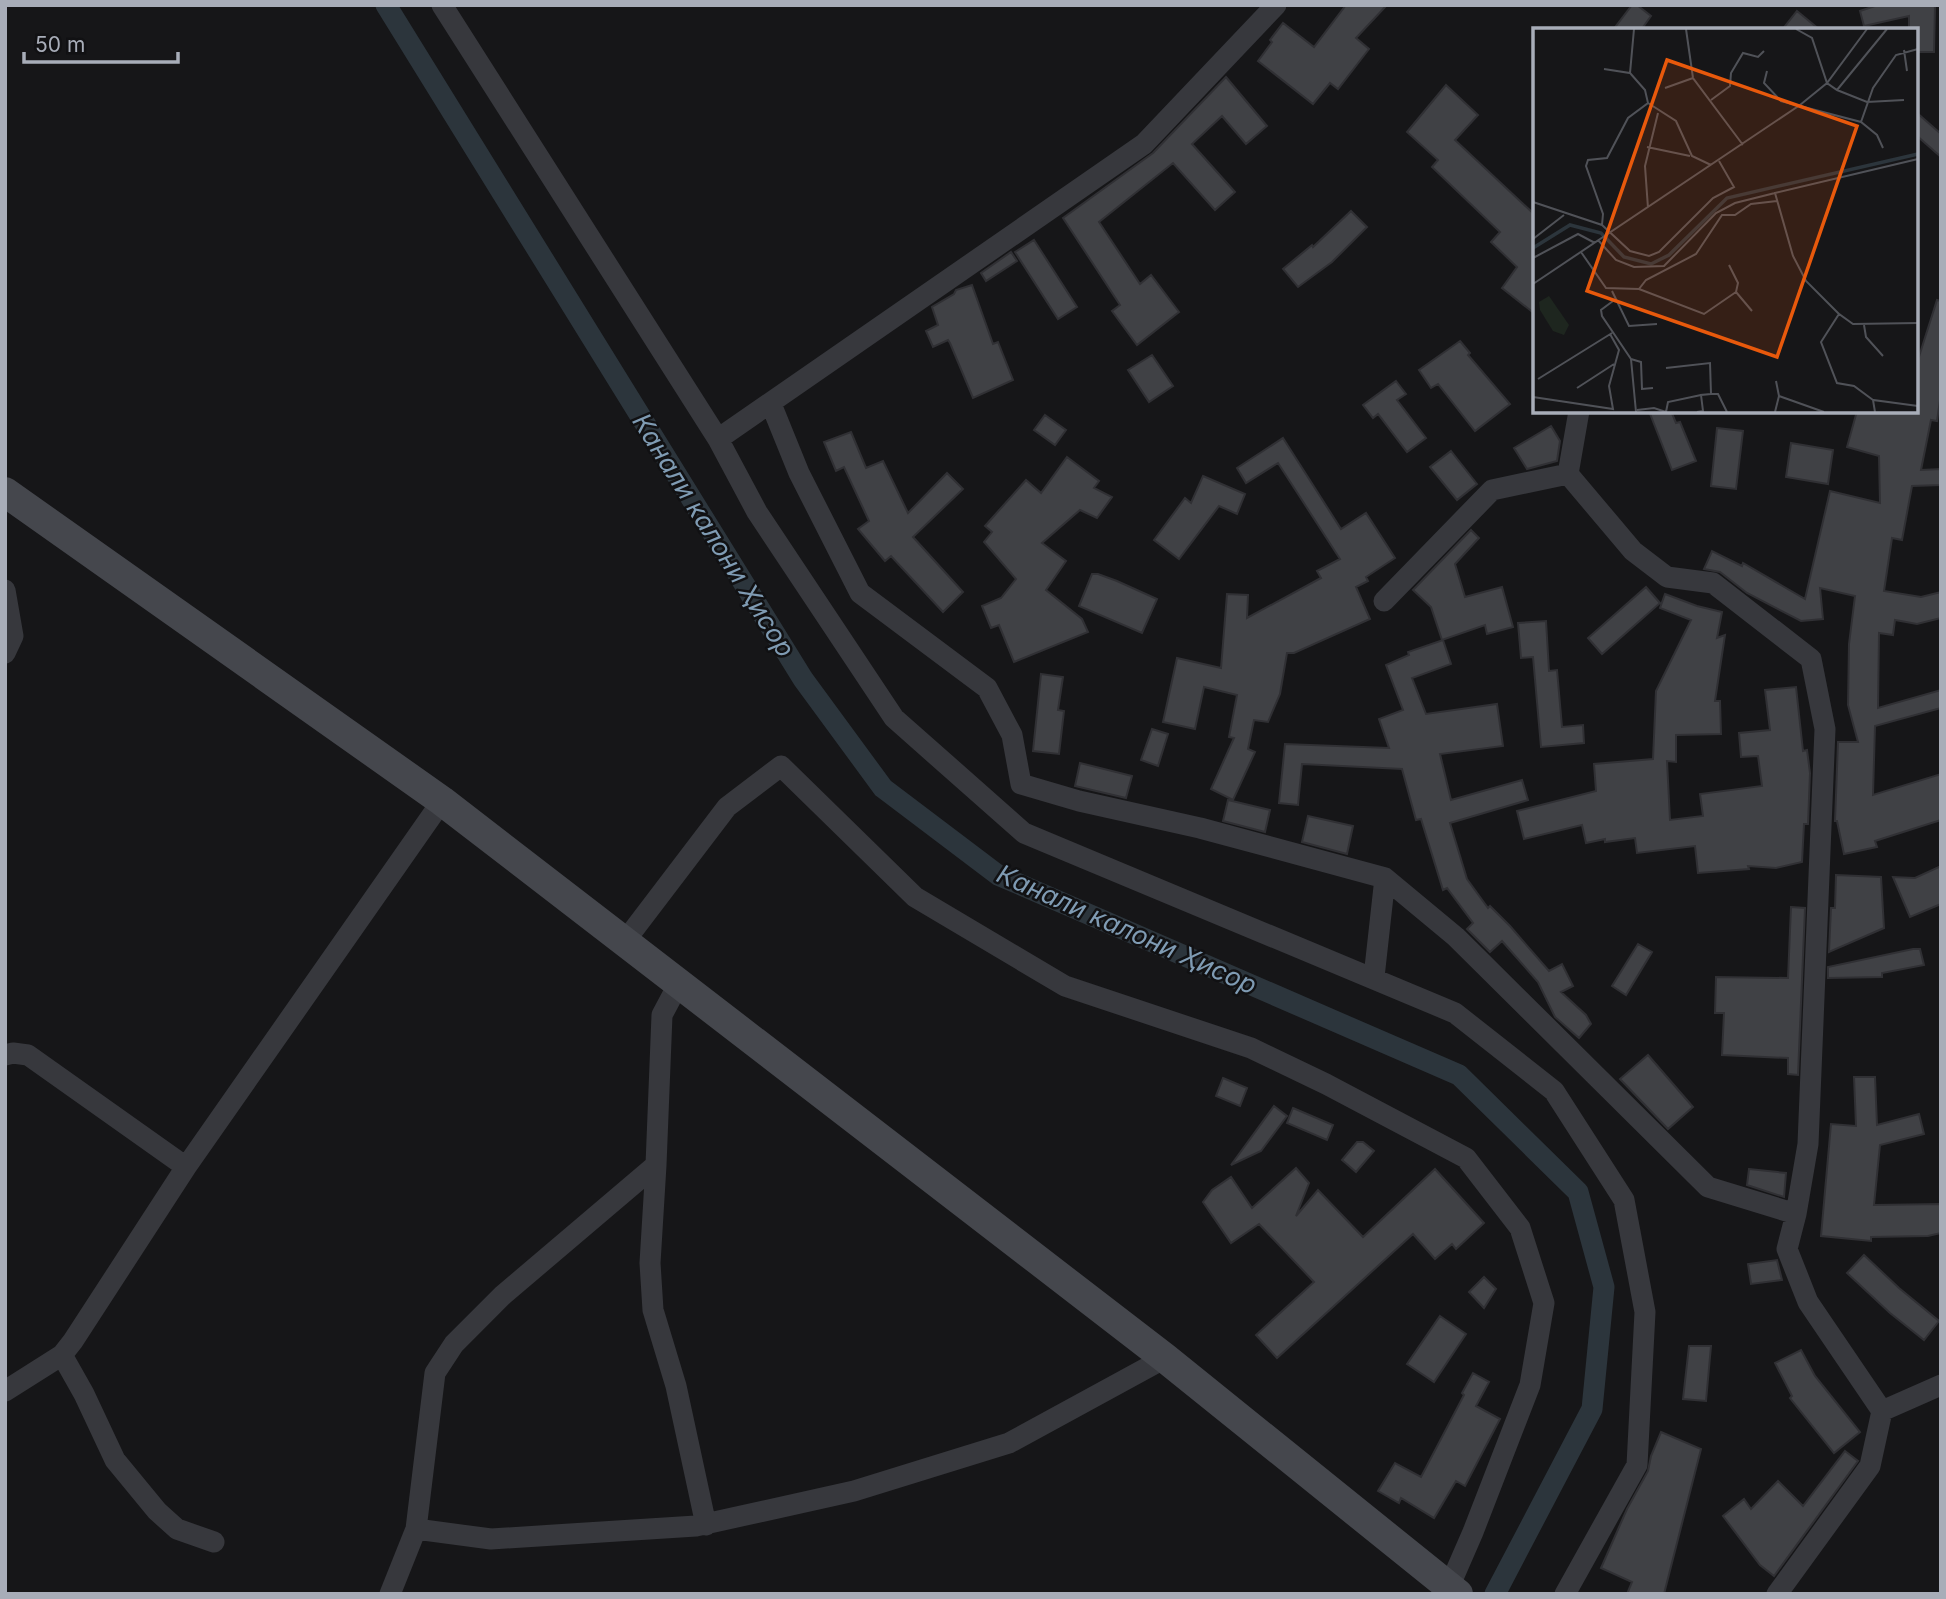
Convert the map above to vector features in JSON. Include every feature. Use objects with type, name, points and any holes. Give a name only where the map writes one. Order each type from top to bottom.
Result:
[{"type":"main road","points":[[5,492],[442,800],[1165,1358],[1451,1592]]},
{"type":"street","points":[[442,5],[718,439],[757,512],[894,718],[1024,833],[1455,1013],[1553,1091],[1625,1200],[1645,1312],[1637,1465],[1565,1594]]},
{"type":"street","points":[[718,439],[1144,144],[1276,5]]},
{"type":"street","points":[[771,404],[799,473],[860,593],[987,688],[1012,735],[1021,784],[1079,801],[1200,828],[1385,878],[1456,937],[1708,1188],[1796,1214]]},
{"type":"street","points":[[1568,474],[1579,413]]},
{"type":"street","points":[[1384,601],[1492,490],[1568,474]]},
{"type":"street","points":[[1568,474],[1633,551],[1667,577],[1713,583],[1811,659],[1825,729],[1808,1144],[1787,1249],[1808,1302],[1882,1411],[1870,1466],[1777,1594]]},
{"type":"street","points":[[5,590],[13,636],[5,653]]},
{"type":"street","points":[[625,941],[727,807],[781,766],[915,897],[1065,986],[1251,1048],[1326,1084],[1466,1158],[1520,1228],[1544,1303],[1530,1385],[1451,1592]]},
{"type":"street","points":[[5,1391],[62,1355],[73,1341],[186,1167],[442,800]]},
{"type":"street","points":[[1374,977],[1385,878]]},
{"type":"street","points":[[679,984],[662,1015],[655,1213],[650,1263],[653,1310],[676,1386],[706,1525]]},
{"type":"street","points":[[5,1055],[28,1055],[186,1167]]},
{"type":"street","points":[[390,1594],[416,1529],[435,1373],[454,1344],[503,1294],[656,1165]]},
{"type":"street","points":[[62,1355],[115,1460],[157,1511],[177,1529],[214,1542]]},
{"type":"street","points":[[416,1529],[491,1539],[706,1525],[854,1491],[1009,1443],[1165,1358]]},
{"type":"street","points":[[1882,1411],[1941,1385]]},
{"type":"building","points":[[1346,5],[1387,5],[1356,38],[1369,49],[1338,89],[1330,83],[1313,104],[1258,61],[1283,23],[1314,47]]},
{"type":"building","points":[[1632,5],[1637,5],[1651,16],[1642,28],[1615,28]]},
{"type":"building","points":[[1878,5],[1935,5],[1934,52],[1918,52],[1918,28],[1909,28],[1909,16],[1864,26],[1860,11]]},
{"type":"building","points":[[1797,11],[1818,28],[1784,28]]},
{"type":"building","points":[[1226,77],[1267,126],[1246,144],[1222,116],[1192,144],[1235,192],[1215,210],[1173,163],[1099,222],[1140,284],[1151,275],[1179,312],[1137,345],[1112,311],[1120,305],[1063,218],[1153,153]]},
{"type":"building","points":[[1446,85],[1478,115],[1455,140],[1533,213],[1533,312],[1502,288],[1517,267],[1491,242],[1500,232],[1432,167],[1438,160],[1407,132]]},
{"type":"building","points":[[1918,114],[1941,134],[1941,157],[1918,137]]},
{"type":"building","points":[[1351,211],[1367,227],[1332,262],[1298,287],[1283,269],[1312,245],[1313,247]]},
{"type":"building","points":[[1034,240],[1077,307],[1058,319],[1015,252]]},
{"type":"building","points":[[1011,252],[1017,261],[986,281],[981,273]]},
{"type":"building","points":[[972,285],[993,344],[998,342],[1013,380],[973,398],[948,340],[933,347],[926,331],[938,325],[932,307],[954,294],[956,290]]},
{"type":"building","points":[[1937,300],[1941,301],[1941,394],[1937,421],[1931,420],[1921,470],[1941,469],[1941,485],[1912,486],[1902,540],[1892,538],[1884,591],[1921,597],[1941,592],[1941,618],[1917,624],[1895,620],[1893,635],[1879,633],[1878,708],[1941,690],[1941,708],[1875,726],[1873,795],[1941,774],[1941,820],[1875,841],[1877,847],[1844,854],[1835,821],[1838,742],[1858,742],[1848,705],[1849,644],[1855,596],[1820,588],[1823,619],[1801,621],[1747,593],[1720,572],[1704,569],[1712,551],[1742,566],[1743,563],[1805,599],[1830,491],[1880,503],[1879,456],[1847,447],[1856,413],[1918,413],[1918,360]]},
{"type":"building","points":[[1460,341],[1470,353],[1468,355],[1510,404],[1475,431],[1438,384],[1431,388],[1419,370]]},
{"type":"building","points":[[1152,355],[1173,386],[1149,402],[1128,370]]},
{"type":"building","points":[[1396,381],[1406,394],[1397,400],[1426,438],[1407,452],[1378,414],[1373,418],[1363,405]]},
{"type":"building","points":[[1650,413],[1672,413],[1676,423],[1680,422],[1696,461],[1672,470]]},
{"type":"building","points":[[1045,415],[1066,430],[1055,445],[1034,430]]},
{"type":"building","points":[[1551,426],[1560,441],[1557,461],[1527,469],[1514,448]]},
{"type":"building","points":[[1717,428],[1743,431],[1736,489],[1711,486]]},
{"type":"building","points":[[851,432],[866,468],[883,461],[908,513],[947,473],[963,489],[913,537],[963,592],[943,612],[891,556],[885,561],[858,529],[869,521],[844,467],[836,471],[824,442]]},
{"type":"building","points":[[1283,438],[1341,529],[1366,513],[1395,558],[1366,577],[1368,581],[1356,587],[1370,619],[1294,653],[1287,653],[1280,694],[1268,722],[1254,720],[1248,749],[1255,752],[1233,800],[1211,789],[1234,738],[1229,737],[1237,695],[1204,687],[1195,729],[1163,722],[1177,658],[1221,668],[1227,594],[1248,595],[1247,618],[1321,578],[1317,571],[1340,559],[1278,463],[1246,483],[1237,468]]},
{"type":"building","points":[[1791,443],[1833,450],[1828,484],[1786,477]]},
{"type":"building","points":[[1451,451],[1477,484],[1457,500],[1430,467]]},
{"type":"building","points":[[1067,457],[1099,481],[1094,488],[1112,497],[1097,518],[1080,510],[1042,543],[1066,561],[1046,590],[1082,619],[1088,632],[1014,662],[999,625],[991,628],[982,606],[1001,598],[1016,579],[984,542],[992,532],[985,526],[1026,480],[1041,493]]},
{"type":"building","points":[[1203,476],[1245,494],[1237,514],[1219,506],[1179,559],[1154,540],[1185,498],[1191,503]]},
{"type":"building","points":[[1471,530],[1479,538],[1455,564],[1465,597],[1502,587],[1513,627],[1487,634],[1485,625],[1442,640],[1431,607],[1413,590]]},
{"type":"building","points":[[1092,574],[1117,581],[1157,599],[1142,633],[1079,606]]},
{"type":"building","points":[[1646,587],[1660,603],[1602,654],[1588,638]]},
{"type":"building","points":[[1665,594],[1722,612],[1717,638],[1725,635],[1715,701],[1720,701],[1721,734],[1676,735],[1676,762],[1667,761],[1670,820],[1703,816],[1700,794],[1762,786],[1758,756],[1741,757],[1739,733],[1770,730],[1765,690],[1796,687],[1803,751],[1807,750],[1810,773],[1808,824],[1804,824],[1802,862],[1776,868],[1748,866],[1749,869],[1698,873],[1695,846],[1637,853],[1635,838],[1586,843],[1582,825],[1524,839],[1517,811],[1596,791],[1594,764],[1653,759],[1656,691],[1691,620],[1660,608]]},
{"type":"building","points":[[1546,621],[1549,671],[1557,670],[1562,727],[1583,725],[1584,743],[1541,747],[1533,657],[1521,658],[1518,623]]},
{"type":"building","points":[[1443,640],[1451,664],[1412,678],[1426,714],[1497,704],[1503,746],[1440,754],[1451,800],[1522,780],[1528,800],[1450,823],[1467,879],[1488,908],[1490,906],[1510,926],[1549,971],[1562,964],[1573,986],[1561,992],[1586,1015],[1591,1024],[1579,1038],[1555,1017],[1538,982],[1502,941],[1490,952],[1467,929],[1473,923],[1447,888],[1443,890],[1421,819],[1416,820],[1402,769],[1302,764],[1298,805],[1279,803],[1285,744],[1389,748],[1379,719],[1403,710],[1386,665],[1409,655],[1408,652]]},
{"type":"building","points":[[1041,674],[1063,677],[1058,710],[1064,711],[1059,754],[1033,751]]},
{"type":"building","points":[[1152,729],[1168,734],[1158,766],[1141,760]]},
{"type":"building","points":[[1080,763],[1132,776],[1126,798],[1075,786]]},
{"type":"building","points":[[1228,800],[1270,810],[1265,832],[1223,821]]},
{"type":"building","points":[[1308,816],[1353,826],[1347,854],[1302,842]]},
{"type":"building","points":[[1941,866],[1941,904],[1910,917],[1893,877],[1915,878]]},
{"type":"building","points":[[1836,875],[1881,877],[1884,928],[1829,952],[1831,908],[1835,908]]},
{"type":"building","points":[[1791,907],[1805,908],[1798,1075],[1788,1074],[1788,1058],[1722,1055],[1724,1013],[1715,1013],[1716,977],[1788,978]]},
{"type":"building","points":[[1638,944],[1652,952],[1626,995],[1612,986]]},
{"type":"building","points":[[1920,949],[1924,965],[1882,973],[1882,977],[1828,978],[1828,967]]},
{"type":"building","points":[[1648,1055],[1693,1107],[1668,1129],[1620,1079]]},
{"type":"building","points":[[1854,1077],[1875,1077],[1877,1125],[1919,1114],[1924,1134],[1880,1145],[1874,1205],[1941,1204],[1941,1233],[1928,1236],[1871,1237],[1871,1241],[1821,1236],[1831,1124],[1856,1126]]},
{"type":"building","points":[[1223,1078],[1247,1088],[1240,1106],[1216,1096]]},
{"type":"building","points":[[1274,1106],[1287,1116],[1261,1151],[1231,1165]]},
{"type":"building","points":[[1293,1108],[1333,1125],[1327,1140],[1287,1123]]},
{"type":"building","points":[[1357,1142],[1363,1142],[1374,1151],[1356,1172],[1342,1160]]},
{"type":"building","points":[[1296,1168],[1309,1183],[1296,1216],[1318,1190],[1363,1237],[1435,1169],[1484,1223],[1456,1249],[1452,1244],[1435,1259],[1413,1234],[1277,1358],[1256,1335],[1314,1282],[1259,1224],[1231,1243],[1203,1202],[1212,1190],[1231,1177],[1252,1208]]},
{"type":"building","points":[[1749,1169],[1786,1173],[1784,1197],[1747,1185]]},
{"type":"building","points":[[1864,1255],[1939,1321],[1924,1340],[1847,1273]]},
{"type":"building","points":[[1777,1260],[1782,1280],[1751,1284],[1748,1264]]},
{"type":"building","points":[[1484,1277],[1496,1289],[1484,1308],[1469,1292]]},
{"type":"building","points":[[1440,1316],[1466,1334],[1434,1382],[1407,1364]]},
{"type":"building","points":[[1689,1346],[1711,1346],[1706,1401],[1683,1399]]},
{"type":"building","points":[[1801,1350],[1815,1376],[1860,1432],[1834,1453],[1790,1398],[1792,1396],[1775,1363]]},
{"type":"building","points":[[1473,1373],[1489,1382],[1476,1406],[1500,1419],[1465,1486],[1456,1481],[1434,1518],[1401,1498],[1399,1503],[1378,1491],[1395,1463],[1421,1477]]},
{"type":"building","points":[[1661,1432],[1701,1449],[1664,1594],[1627,1594],[1632,1582],[1601,1568],[1627,1509],[1648,1471]]},
{"type":"building","points":[[1845,1451],[1858,1461],[1774,1576],[1760,1565],[1723,1516],[1744,1499],[1751,1509],[1778,1481],[1803,1506]]},
{"type":"waterway","name":"Канали калони Ҳисор","points":[[386,5],[803,679],[883,788],[998,875],[1459,1075],[1578,1192],[1604,1287],[1592,1409],[1495,1594]]}]
